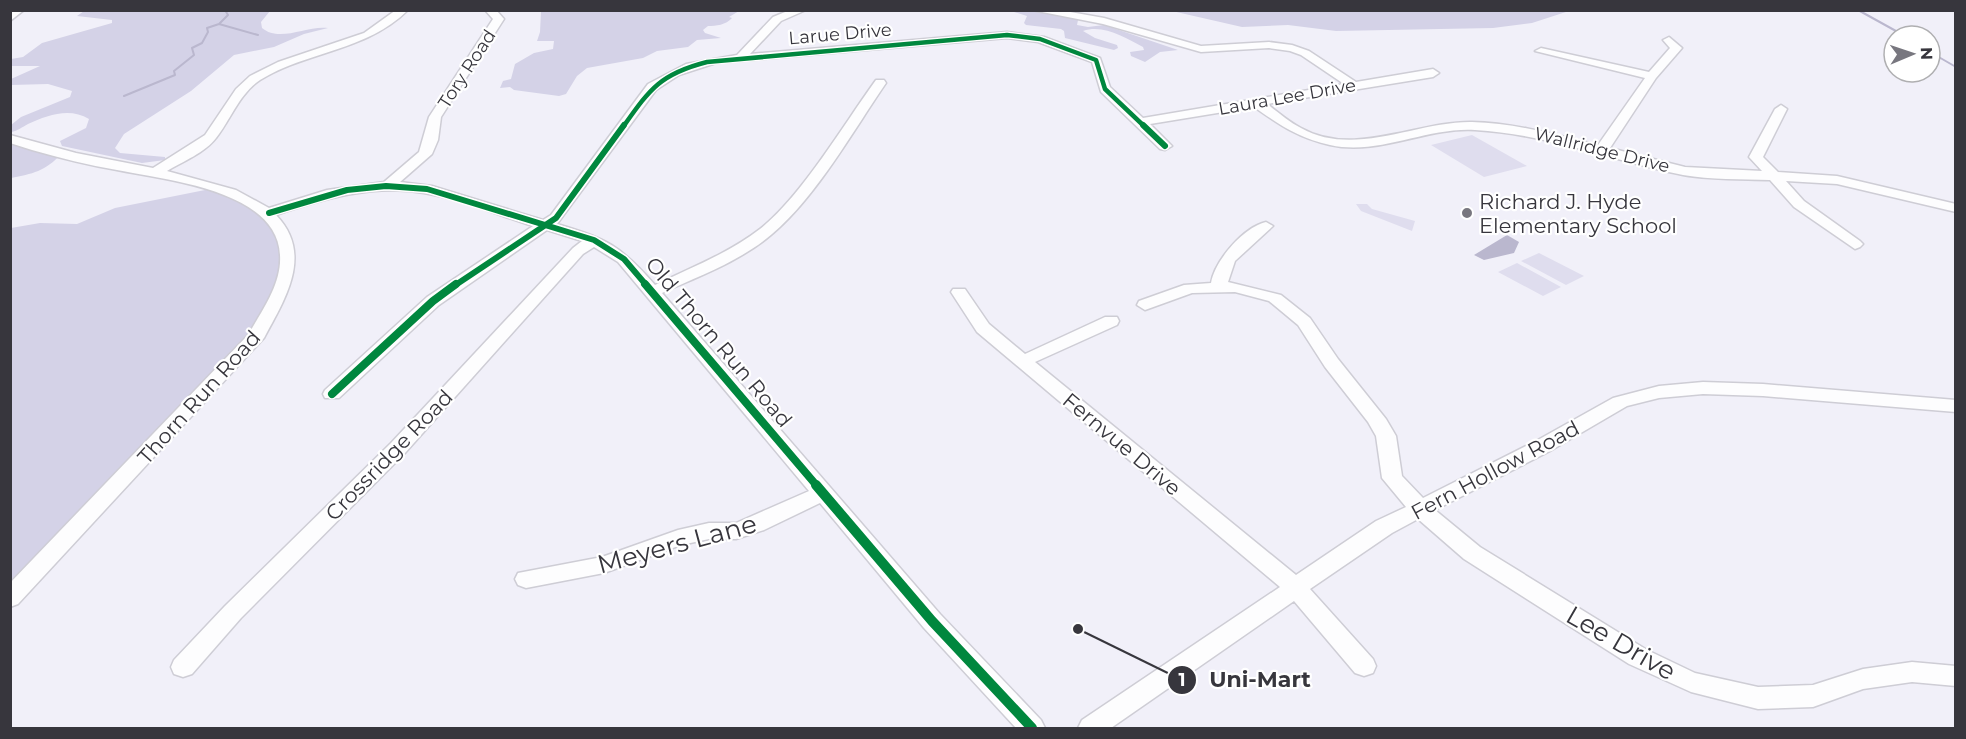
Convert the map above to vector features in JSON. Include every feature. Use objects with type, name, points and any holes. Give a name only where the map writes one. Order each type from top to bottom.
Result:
[{"type":"street","points":[[10,18],[19,10]]},
{"type":"street","points":[[155,173],[197,149],[210,138],[240,92],[254,79],[282,64],[363,37],[403,10]]},
{"type":"street","name":"Tory Road","points":[[389,185],[425,154],[431,140],[435,117],[499,19],[490,10]]},
{"type":"street","points":[[741,57],[777,18],[801,10]]},
{"type":"street","points":[[1037,10],[1104,21],[1201,50],[1269,45],[1292,48],[1305,53],[1354,86]]},
{"type":"street","name":"Larue Drive","points":[[332,394],[434,301],[463,279],[556,218],[652,87],[665,76],[691,65],[741,57],[986,36],[1027,36],[1096,60],[1102,86],[1165,146]]},
{"type":"street","points":[[1601,151],[1652,76],[1676,48],[1669,40]]},
{"type":"street","points":[[1541,51],[1652,76]]},
{"type":"street","name":"Laura Lee Drive","points":[[1140,122],[1433,73]]},
{"type":"street","points":[[652,292],[729,256],[766,232],[795,203],[880,83]]},
{"type":"street","name":"Wallridge Drive","points":[[1256,102],[1298,132],[1334,142],[1369,143],[1446,128],[1472,126],[1524,130],[1685,171],[1837,180],[1956,208]]},
{"type":"street","points":[[1781,108],[1756,157],[1799,204],[1855,244]]},
{"type":"street","name":"Thorn Run Road","points":[[10,139],[84,159],[220,187],[241,195],[269,213],[281,230],[289,252],[286,279],[271,316],[234,363],[10,598]]},
{"type":"street","name":"Old Thorn Run Road","points":[[269,213],[337,192],[389,185],[427,189],[594,240],[624,259],[933,621],[1032,729]]},
{"type":"street","points":[[1219,287],[1220,273],[1230,256],[1266,226]]},
{"type":"street","name":"Crossridge Road","points":[[183,668],[233,612],[398,448],[578,251],[594,240]]},
{"type":"street","name":"Lee Drive","points":[[1145,305],[1190,288],[1236,287],[1275,298],[1304,322],[1331,363],[1376,419],[1386,436],[1392,478],[1421,510],[1472,553],[1638,657],[1691,682],[1758,698],[1813,696],[1863,679],[1912,672],[1956,675]]},
{"type":"street","name":"Fernvue Drive","points":[[959,292],[983,328],[1295,587],[1364,666]]},
{"type":"street","points":[[1023,361],[1111,321]]},
{"type":"street","name":"Fern Hollow Road","points":[[1091,729],[1384,527],[1421,510],[1620,402],[1659,392],[1703,388],[1763,390],[1956,406]]},
{"type":"street","name":"Meyers Lane","points":[[526,579],[604,565],[647,548],[709,531],[736,531],[756,525],[823,493]]},
{"type":"shaded area","points":[[541,10],[739,11],[729,17],[732,18],[727,22],[708,26],[703,30],[705,33],[721,38],[697,40],[688,47],[657,51],[643,58],[587,68],[577,76],[566,94],[559,96],[514,90],[510,87],[500,88],[503,81],[511,79],[515,64],[534,53],[553,49],[554,41],[537,41],[540,32]]},
{"type":"shaded area","points":[[1051,10],[1078,20],[1077,25],[1088,27],[1104,25],[1178,50],[1160,52],[1145,62],[1131,56],[1130,52],[1144,50],[1143,47],[1122,36],[1099,29],[1083,31],[1095,38],[1117,45],[1118,48],[1114,50],[1065,38],[1064,31],[1061,29],[1026,25],[1024,23],[1027,16],[1011,11]]},
{"type":"shaded area","points":[[84,11],[270,11],[261,22],[262,28],[269,32],[285,34],[328,28],[304,34],[274,47],[234,55],[191,91],[124,134],[115,148],[120,153],[165,157],[165,160],[142,163],[62,146],[60,141],[86,128],[89,119],[74,113],[51,115],[11,132],[11,125],[21,117],[70,97],[72,91],[48,84],[11,85],[11,79],[40,66],[11,66],[11,59],[23,57],[42,43],[112,23],[112,20],[77,16]]},
{"type":"shaded area","points":[[1172,11],[1569,11],[1532,23],[1493,28],[1336,31],[1288,25],[1242,27]]},
{"type":"shaded area","points":[[1472,135],[1527,166],[1484,177],[1431,145]]},
{"type":"shaded area","points":[[10,139],[61,154],[38,171],[11,178]]},
{"type":"shaded area","points":[[220,187],[241,195],[285,239],[271,316],[11,598],[11,228],[40,223],[77,224],[115,208]]},
{"type":"shaded area","points":[[1356,204],[1367,204],[1372,209],[1415,221],[1412,231],[1361,211]]},
{"type":"shaded area","points":[[1507,235],[1519,242],[1514,253],[1484,260],[1474,255]]},
{"type":"shaded area","points":[[1539,253],[1584,276],[1566,285],[1521,261]]},
{"type":"shaded area","points":[[1517,263],[1561,287],[1543,296],[1498,272]]},
{"type":"waterway","points":[[219,24],[228,15],[225,10]]},
{"type":"waterway","points":[[1858,10],[1883,24]]},
{"type":"waterway","points":[[124,96],[175,75],[174,71],[194,55],[192,48],[202,43],[208,32],[207,28],[219,24]]},
{"type":"waterway","points":[[219,24],[258,35]]},
{"type":"waterway","points":[[1942,59],[1956,67]]},
{"type":"cycle path","points":[[332,394],[433,301],[556,218],[652,87],[667,77],[690,67],[716,60],[1007,35],[1040,39],[1096,60],[1105,89],[1165,146]]},
{"type":"cycle path","points":[[269,213],[347,190],[386,186],[427,189],[594,240],[624,259],[932,621],[1032,728]]},
{"type":"place","name":"Richard J. Hyde Elementary School","points":[[1467,213]]},
{"type":"place","name":"Uni-Mart","points":[[1078,629]]}]
